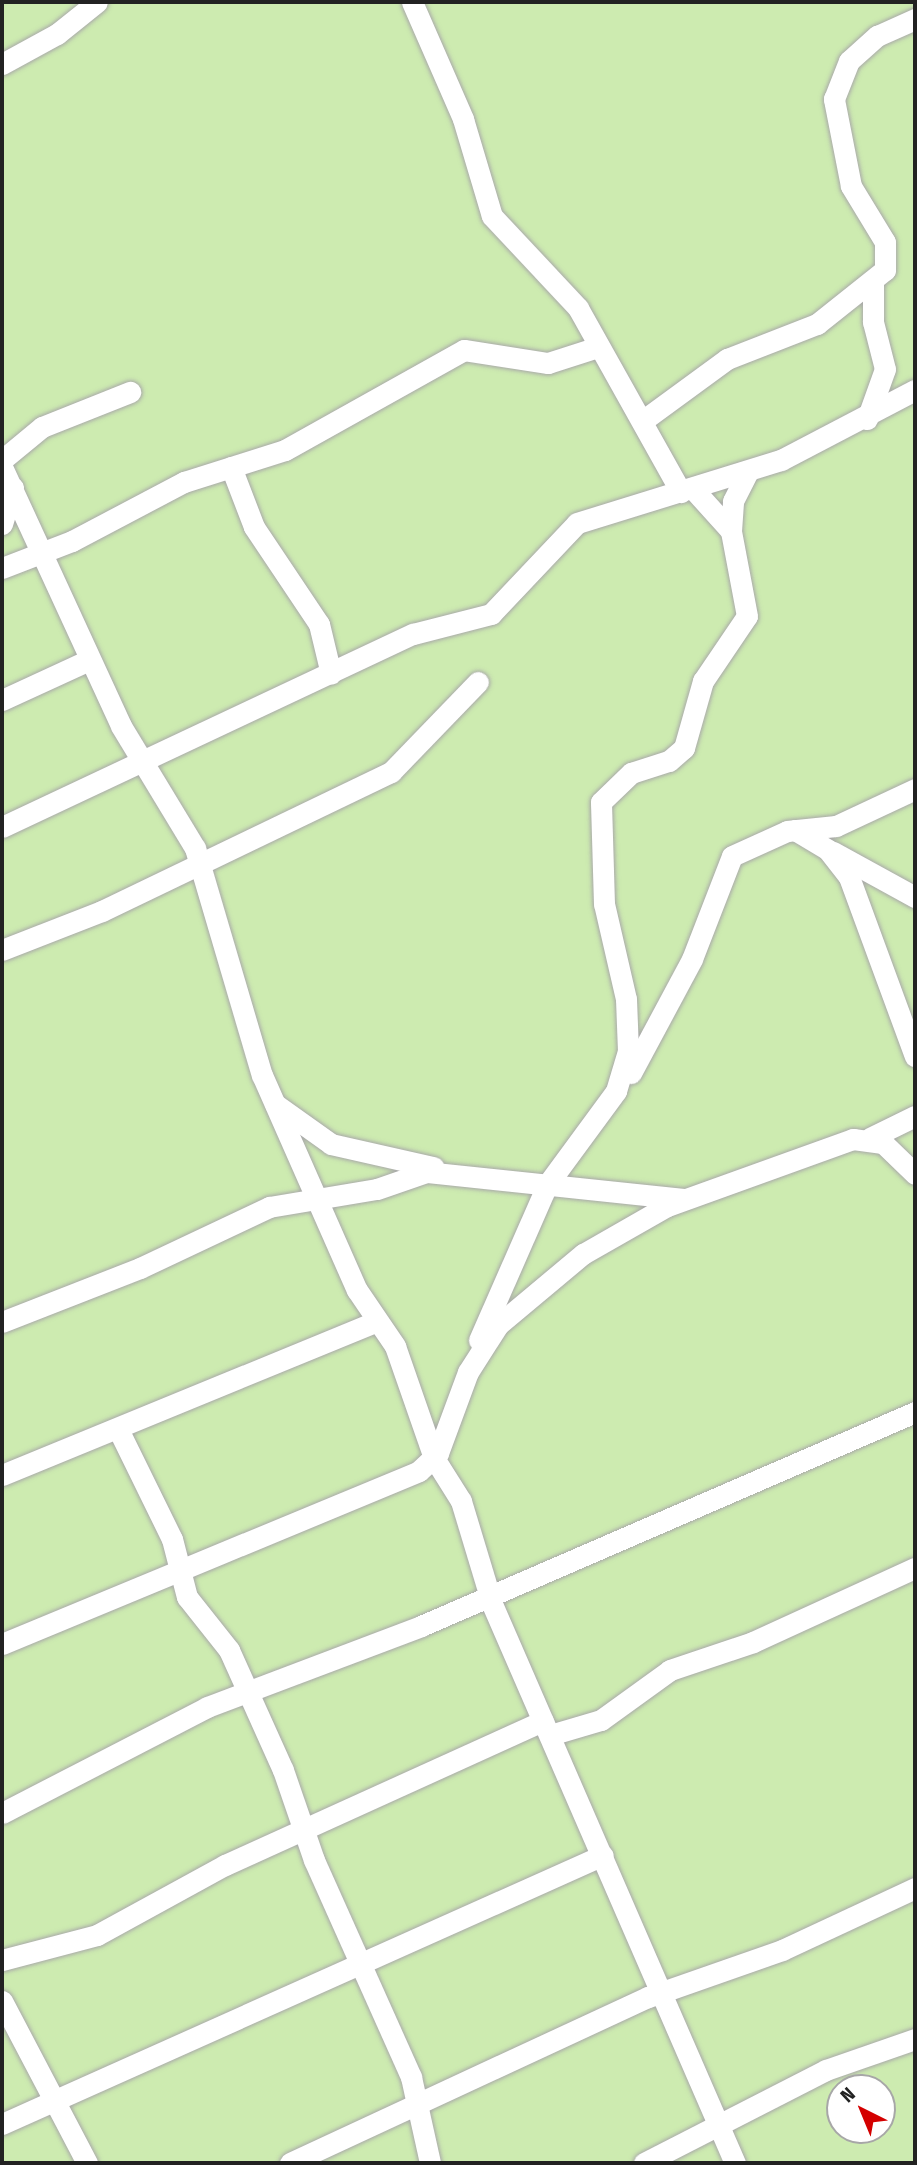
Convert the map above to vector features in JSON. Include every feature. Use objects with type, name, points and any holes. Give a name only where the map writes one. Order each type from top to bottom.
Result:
[{"type":"street","points":[[2,64],[57,34],[97,2]]},
{"type":"street","points":[[412,2],[463,119],[492,216],[578,308],[595,348],[645,419],[688,491],[731,531]]},
{"type":"street","points":[[645,419],[727,359],[817,324],[873,284],[888,262],[886,242],[851,186],[834,99],[849,61],[877,36],[915,19]]},
{"type":"street","points":[[866,421],[885,369],[875,334],[873,284]]},
{"type":"street","points":[[2,568],[41,552],[184,482],[285,450],[464,349],[548,363],[595,348]]},
{"type":"street","points":[[2,827],[143,764],[425,630],[491,614],[577,523],[748,472],[866,421],[915,390]]},
{"type":"street","points":[[2,460],[43,427],[130,392]]},
{"type":"street","points":[[2,467],[89,660],[143,764],[200,860],[248,1038],[274,1103],[377,1321],[403,1366],[434,1458],[461,1501],[490,1596],[663,1991],[735,2163]]},
{"type":"street","points":[[232,467],[254,527],[319,624],[331,674]]},
{"type":"street","points":[[617,1091],[628,1051],[628,1016],[604,904],[599,813],[616,783],[684,748],[703,681],[747,616],[731,531],[733,501],[748,472]]},
{"type":"street","points":[[2,524],[13,488]]},
{"type":"street","points":[[2,700],[89,660]]},
{"type":"street","points":[[2,950],[102,911],[200,860],[274,831],[391,772],[478,682]]},
{"type":"street","points":[[2,1644],[178,1569],[364,1495],[434,1458],[547,1185],[617,1091],[692,959],[725,864],[760,840],[795,831],[836,826],[915,789]]},
{"type":"street","points":[[795,831],[915,897]]},
{"type":"street","points":[[828,850],[867,919],[915,1056]]},
{"type":"street","points":[[274,1103],[331,1144],[376,1159],[547,1185],[683,1199]]},
{"type":"street","points":[[468,1372],[498,1325],[553,1276],[683,1199],[821,1149],[870,1138],[915,1116]]},
{"type":"street","points":[[870,1138],[890,1147],[915,1174]]},
{"type":"street","points":[[2,1322],[140,1268],[240,1217],[446,1170]]},
{"type":"street","points":[[2,1475],[377,1321]]},
{"type":"street","points":[[2,1813],[246,1691],[490,1596],[915,1412]]},
{"type":"street","points":[[118,1429],[169,1531],[187,1597],[223,1640],[411,2077],[430,2163]]},
{"type":"street","points":[[2,1960],[97,1935],[304,1831],[547,1728],[601,1720],[670,1670],[753,1642],[915,1568]]},
{"type":"street","points":[[2,2124],[361,1966],[603,1855]]},
{"type":"street","points":[[290,2163],[416,2109],[663,1991],[782,1950],[915,1888]]},
{"type":"street","points":[[2,2001],[87,2163]]},
{"type":"street","points":[[644,2163],[826,2070],[915,2039]]},
{"type":"green space","points":[[2,2],[915,2],[915,2163],[2,2163]]}]
